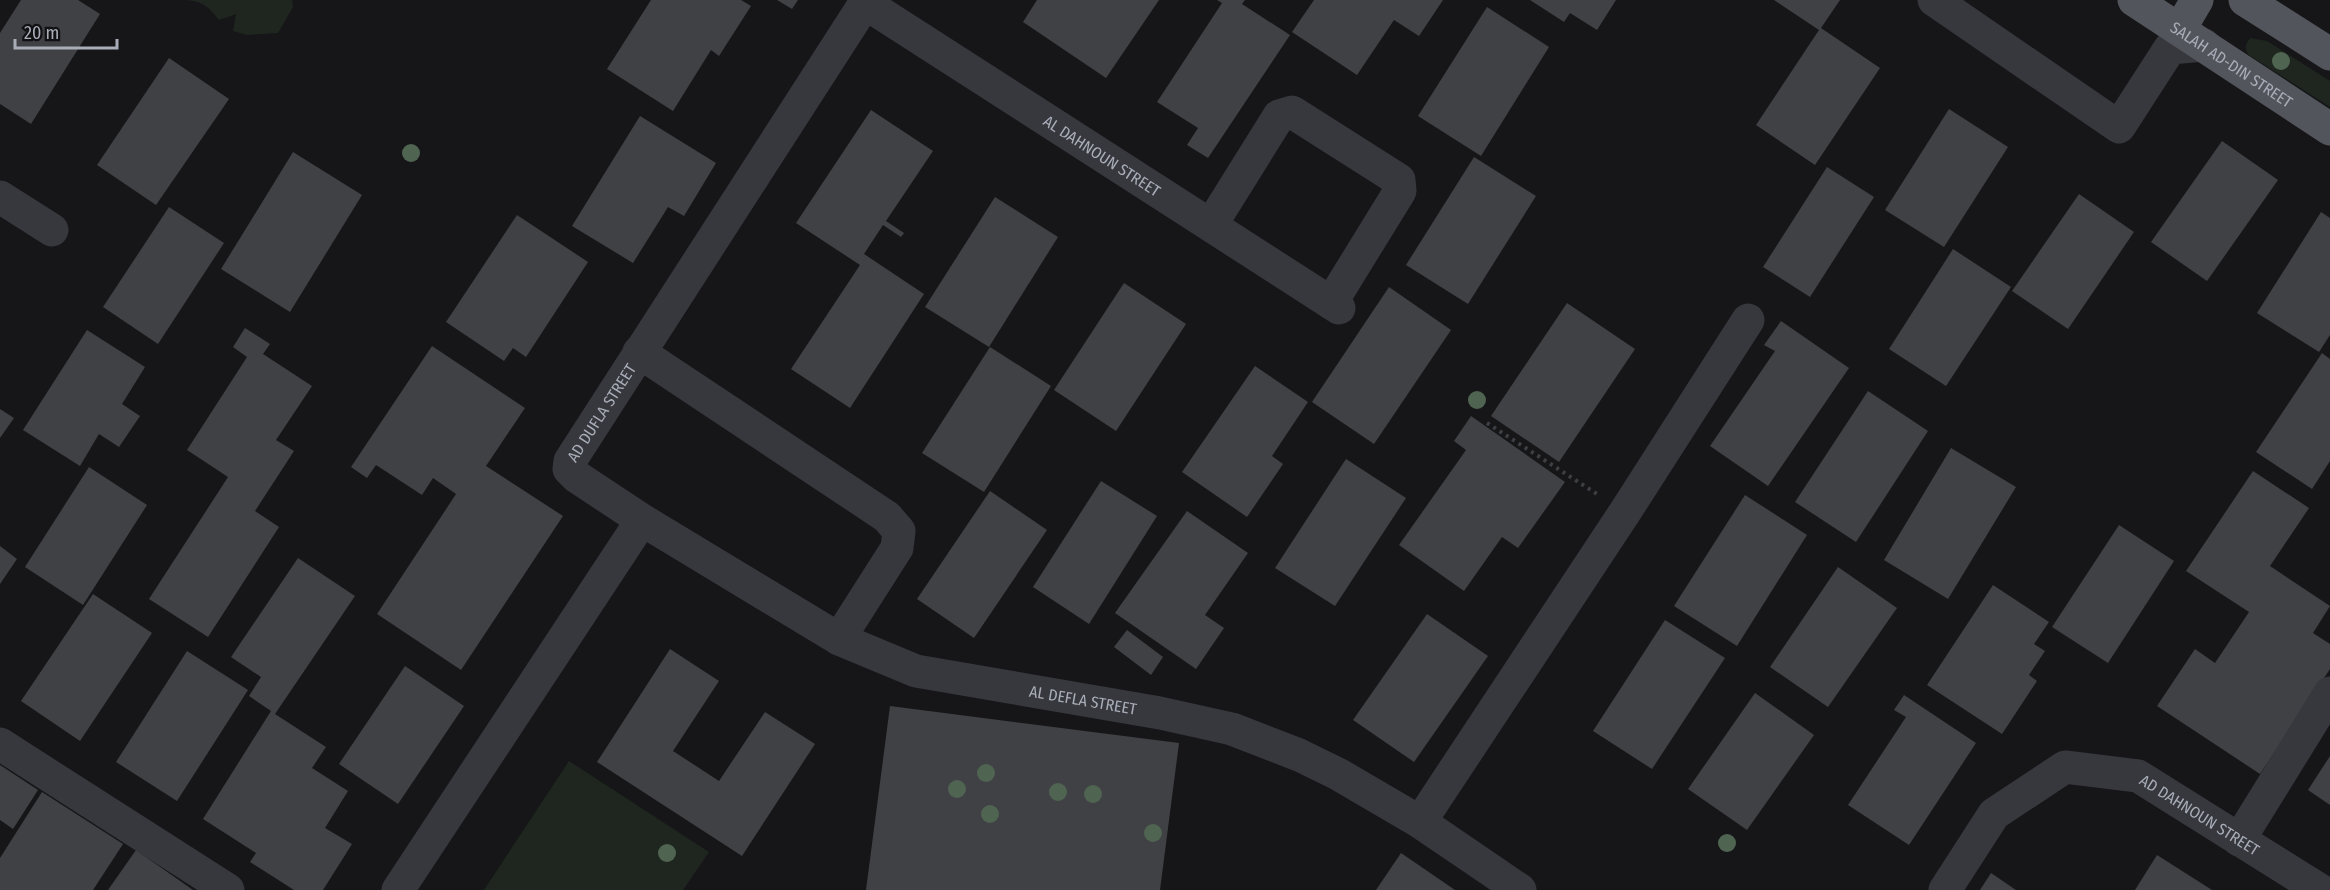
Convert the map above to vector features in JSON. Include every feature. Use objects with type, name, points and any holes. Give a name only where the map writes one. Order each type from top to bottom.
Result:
[{"type":"main road","name":"SALAH AD-DIN STREET","points":[[2134,0],[2330,129]]},
{"type":"main road","points":[[2192,37],[2197,0]]},
{"type":"main road","points":[[2245,0],[2330,54]]},
{"type":"street","points":[[1934,0],[2119,127],[2170,48],[2192,37]]},
{"type":"street","name":"AL DAHNOUN STREET","points":[[866,1],[1211,225],[1335,305],[1400,191],[1399,180],[1292,112],[1280,116],[1211,225]]},
{"type":"street","name":"AD DUFLA STREET","points":[[642,520],[577,477],[570,469],[570,461],[866,1]]},
{"type":"street","points":[[0,197],[52,230]]},
{"type":"street","points":[[1420,822],[1625,512],[1748,320]]},
{"type":"street","points":[[639,351],[887,517],[899,531],[897,548],[839,639]]},
{"type":"street","points":[[398,890],[642,520]]},
{"type":"street","name":"AL DEFLA STREET","points":[[642,520],[839,639],[916,671],[1160,713],[1232,729],[1299,755],[1338,774],[1420,822],[1520,890]]},
{"type":"street","points":[[2239,840],[2330,693]]},
{"type":"street","points":[[0,744],[228,890]]},
{"type":"street","name":"AD DAHNOUN STREET","points":[[1945,890],[1995,814],[2065,767],[2138,776],[2320,890]]},
{"type":"path","points":[[1487,423],[1625,512]]},
{"type":"shaded area","points":[[187,0],[292,0],[293,7],[278,33],[247,35],[233,31],[236,14],[219,20],[205,6]]},
{"type":"shaded area","points":[[2250,38],[2267,41],[2330,81],[2330,107],[2249,55],[2246,47]]},
{"type":"shaded area","points":[[569,761],[709,852],[683,890],[484,890]]},
{"type":"building","points":[[21,0],[78,0],[100,14],[31,124],[0,104],[0,33]]},
{"type":"building","points":[[651,0],[741,0],[751,6],[719,56],[711,50],[673,111],[607,69]]},
{"type":"building","points":[[777,0],[798,0],[792,9]]},
{"type":"building","points":[[1037,0],[1159,0],[1106,78],[1023,22]]},
{"type":"building","points":[[1217,0],[1245,0],[1242,4],[1290,35],[1208,158],[1187,145],[1198,128],[1157,102],[1222,3]]},
{"type":"building","points":[[1314,0],[1443,0],[1419,36],[1394,20],[1357,75],[1292,32]]},
{"type":"building","points":[[1530,0],[1616,0],[1597,30],[1570,13],[1564,22]]},
{"type":"building","points":[[1774,0],[1840,0],[1821,28],[1880,68],[1815,165],[1756,125],[1819,30]]},
{"type":"building","points":[[1487,7],[1549,47],[1481,156],[1418,116]]},
{"type":"building","points":[[169,58],[229,99],[156,205],[97,165]]},
{"type":"building","points":[[1949,109],[2008,147],[1944,247],[1885,210]]},
{"type":"building","points":[[871,110],[933,151],[886,221],[904,233],[901,237],[883,225],[864,254],[924,294],[850,408],[791,369],[860,265],[796,223]]},
{"type":"building","points":[[640,116],[716,163],[684,216],[668,207],[633,263],[572,226]]},
{"type":"building","points":[[2222,141],[2278,180],[2207,281],[2151,242]]},
{"type":"building","points":[[293,152],[362,195],[290,312],[221,269]]},
{"type":"building","points":[[1474,157],[1536,196],[1468,304],[1406,265]]},
{"type":"building","points":[[1827,167],[1874,197],[1810,297],[1763,267]]},
{"type":"building","points":[[2079,194],[2134,232],[2068,329],[2012,291]]},
{"type":"building","points":[[995,197],[1058,237],[989,347],[925,307]]},
{"type":"building","points":[[169,207],[224,243],[158,344],[103,307]]},
{"type":"building","points":[[2321,212],[2330,218],[2330,335],[2319,352],[2257,313]]},
{"type":"building","points":[[517,215],[588,262],[526,357],[513,348],[504,361],[446,322]]},
{"type":"building","points":[[1953,249],[2011,287],[1946,386],[1889,349]]},
{"type":"building","points":[[1124,283],[1186,324],[1116,431],[1054,390]]},
{"type":"building","points":[[1389,287],[1451,330],[1374,444],[1312,402]]},
{"type":"building","points":[[1567,303],[1635,349],[1559,462],[1491,416]]},
{"type":"building","points":[[1781,321],[1849,368],[1768,486],[1710,446],[1775,351],[1764,345]]},
{"type":"building","points":[[245,328],[270,344],[263,354],[312,386],[276,440],[294,451],[255,511],[279,527],[208,637],[149,599],[228,477],[187,450],[247,357],[233,347]]},
{"type":"building","points":[[87,330],[145,367],[122,404],[140,416],[119,447],[99,434],[80,466],[23,430]]},
{"type":"building","points":[[432,346],[525,408],[486,466],[563,516],[461,670],[377,614],[456,494],[433,478],[422,495],[376,465],[367,478],[351,467]]},
{"type":"building","points":[[990,347],[1051,386],[984,492],[922,453]]},
{"type":"building","points":[[2322,353],[2330,359],[2330,461],[2312,489],[2256,452]]},
{"type":"building","points":[[1255,366],[1308,402],[1272,456],[1283,464],[1247,517],[1182,472]]},
{"type":"building","points":[[1868,391],[1928,431],[1856,542],[1795,502]]},
{"type":"building","points":[[0,409],[14,418],[0,438]]},
{"type":"building","points":[[1471,416],[1565,482],[1518,548],[1502,537],[1464,591],[1399,545],[1466,450],[1454,441]]},
{"type":"building","points":[[1951,448],[2016,487],[1948,599],[1884,560]]},
{"type":"building","points":[[1346,459],[1406,498],[1335,606],[1275,568]]},
{"type":"building","points":[[89,467],[147,505],[83,605],[25,567]]},
{"type":"building","points":[[2253,471],[2309,508],[2270,566],[2330,606],[2313,633],[2330,644],[2330,669],[2260,774],[2157,706],[2195,649],[2215,663],[2249,612],[2186,571]]},
{"type":"building","points":[[1101,481],[1157,516],[1089,624],[1033,587]]},
{"type":"building","points":[[990,491],[1047,530],[974,638],[917,599]]},
{"type":"building","points":[[1745,495],[1807,535],[1737,646],[1674,606]]},
{"type":"building","points":[[1187,511],[1248,553],[1205,615],[1224,628],[1196,669],[1115,613]]},
{"type":"building","points":[[2119,525],[2174,561],[2108,663],[2052,627]]},
{"type":"building","points":[[0,546],[17,559],[0,584]]},
{"type":"building","points":[[298,558],[355,596],[275,714],[326,747],[312,768],[348,791],[325,828],[352,844],[323,890],[294,890],[250,862],[256,853],[203,819],[271,711],[249,696],[261,677],[231,657]]},
{"type":"building","points":[[1838,567],[1897,608],[1828,707],[1770,667]]},
{"type":"building","points":[[1993,585],[2049,622],[2034,644],[2045,651],[2029,675],[2037,681],[2002,734],[1927,685]]},
{"type":"building","points":[[93,594],[152,633],[80,741],[21,701]]},
{"type":"building","points":[[1427,614],[1488,656],[1414,762],[1353,720]]},
{"type":"building","points":[[1665,620],[1725,658],[1652,769],[1593,731]]},
{"type":"building","points":[[1127,630],[1163,657],[1151,675],[1114,647]]},
{"type":"building","points":[[670,649],[719,681],[673,751],[719,781],[765,712],[815,744],[742,856],[597,762]]},
{"type":"building","points":[[187,651],[248,690],[177,801],[116,762]]},
{"type":"building","points":[[405,666],[464,706],[398,804],[339,764]]},
{"type":"building","points":[[1755,693],[1814,735],[1747,830],[1688,789]]},
{"type":"building","points":[[1904,695],[1976,743],[1909,845],[1848,805],[1906,717],[1894,710]]},
{"type":"building","points":[[890,706],[1179,743],[1160,890],[866,890]]},
{"type":"building","points":[[2330,756],[2330,805],[2308,790]]},
{"type":"building","points":[[0,765],[38,790],[13,829],[0,820]]},
{"type":"building","points":[[42,792],[123,844],[93,890],[0,890],[0,858]]},
{"type":"building","points":[[136,850],[193,890],[108,890]]},
{"type":"building","points":[[1401,853],[1455,890],[1376,890]]},
{"type":"building","points":[[2157,855],[2212,890],[2135,890]]},
{"type":"building","points":[[1991,873],[2016,890],[1980,890]]}]
